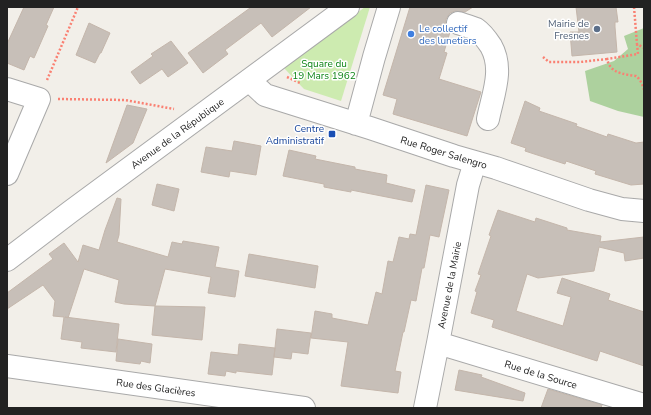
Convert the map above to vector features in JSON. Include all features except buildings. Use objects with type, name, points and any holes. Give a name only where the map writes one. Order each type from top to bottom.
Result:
[{"type":"street","name":"Avenue de la République","points":[[7,260],[348,7]]},
{"type":"street","points":[[356,124],[389,7]]},
{"type":"street","points":[[458,23],[476,30],[486,38],[496,58],[498,67],[488,119]]},
{"type":"street","name":"Rue Roger Salengro","points":[[249,80],[265,95],[454,156],[496,168],[589,200],[622,209],[644,211]]},
{"type":"street","points":[[7,89],[39,99],[7,174]]},
{"type":"street","name":"Avenue de la Mairie","points":[[424,408],[438,344],[468,185],[475,162]]},
{"type":"street","name":"Rue de la Source","points":[[438,344],[644,405]]},
{"type":"street","name":"Rue des Glacières","points":[[7,366],[304,408]]},
{"type":"path","points":[[78,7],[39,99],[126,100],[202,114]]},
{"type":"path","points":[[543,57],[549,62],[580,62],[638,54],[634,7]]},
{"type":"path","points":[[638,44],[644,48]]},
{"type":"path","points":[[607,59],[611,68],[636,76],[640,80],[644,90]]},
{"type":"green space","name":"Square du 19 Mars 1962","points":[[365,7],[370,7],[341,101],[304,89],[284,68]]},
{"type":"green space","points":[[644,28],[644,117],[618,111],[590,101],[585,71],[614,61],[628,49],[624,36]]},
{"type":"place","name":"Mairie de Fresnes","points":[[597,29]]},
{"type":"place","name":"Le collectif des lunetiers","points":[[411,34]]},
{"type":"place","name":"Centre Administratif","points":[[332,134]]}]
